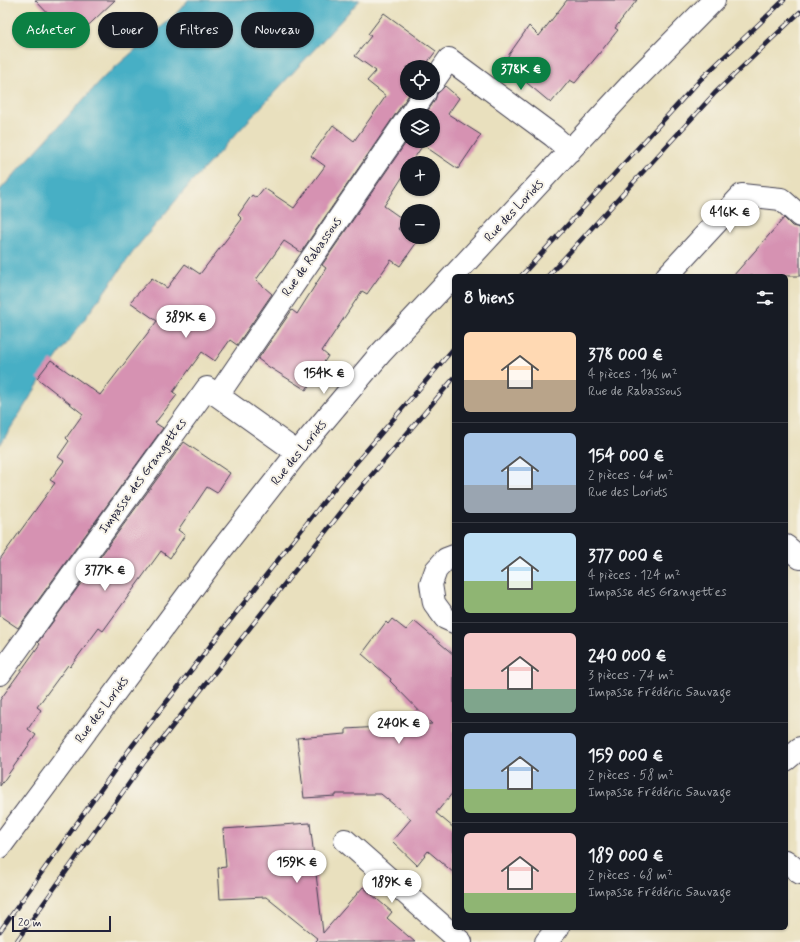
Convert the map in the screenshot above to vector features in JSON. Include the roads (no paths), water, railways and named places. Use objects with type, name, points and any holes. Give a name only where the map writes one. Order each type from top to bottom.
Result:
[{"type":"street","name":"Rue des Loriots","points":[[456,274],[636,79],[714,0]]},
{"type":"street","points":[[440,72],[449,59],[553,136],[570,151]]},
{"type":"street","name":"Rue de Rabassous","points":[[218,395],[400,130]]},
{"type":"street","points":[[669,274],[742,195],[780,199],[800,216]]},
{"type":"street","name":"Rue des Loriots","points":[[0,847],[218,554],[298,453],[382,354],[452,278]]},
{"type":"street","name":"Impasse des Grangettes","points":[[0,674],[207,388],[218,395]]},
{"type":"street","points":[[218,395],[298,453]]},
{"type":"street","points":[[788,548],[800,558]]},
{"type":"street","points":[[452,557],[446,559],[436,570],[431,584],[434,603],[445,618],[452,621]]},
{"type":"street","points":[[788,758],[800,748]]},
{"type":"street","points":[[345,840],[461,942]]},
{"type":"street","points":[[788,863],[800,873]]},
{"type":"street","points":[[546,942],[556,930]]},
{"type":"water","points":[[188,0],[360,0],[189,185],[136,248],[44,375],[0,445],[0,190],[104,77],[137,48],[158,48],[158,30],[166,23],[166,48],[233,48],[233,12],[178,12]]},
{"type":"railway","points":[[523,274],[701,79],[784,0]]},
{"type":"railway","points":[[550,274],[715,93],[800,12]]},
{"type":"railway","points":[[0,931],[129,750],[337,485],[452,350]]},
{"type":"railway","points":[[16,942],[145,761],[353,497],[452,380]]}]
